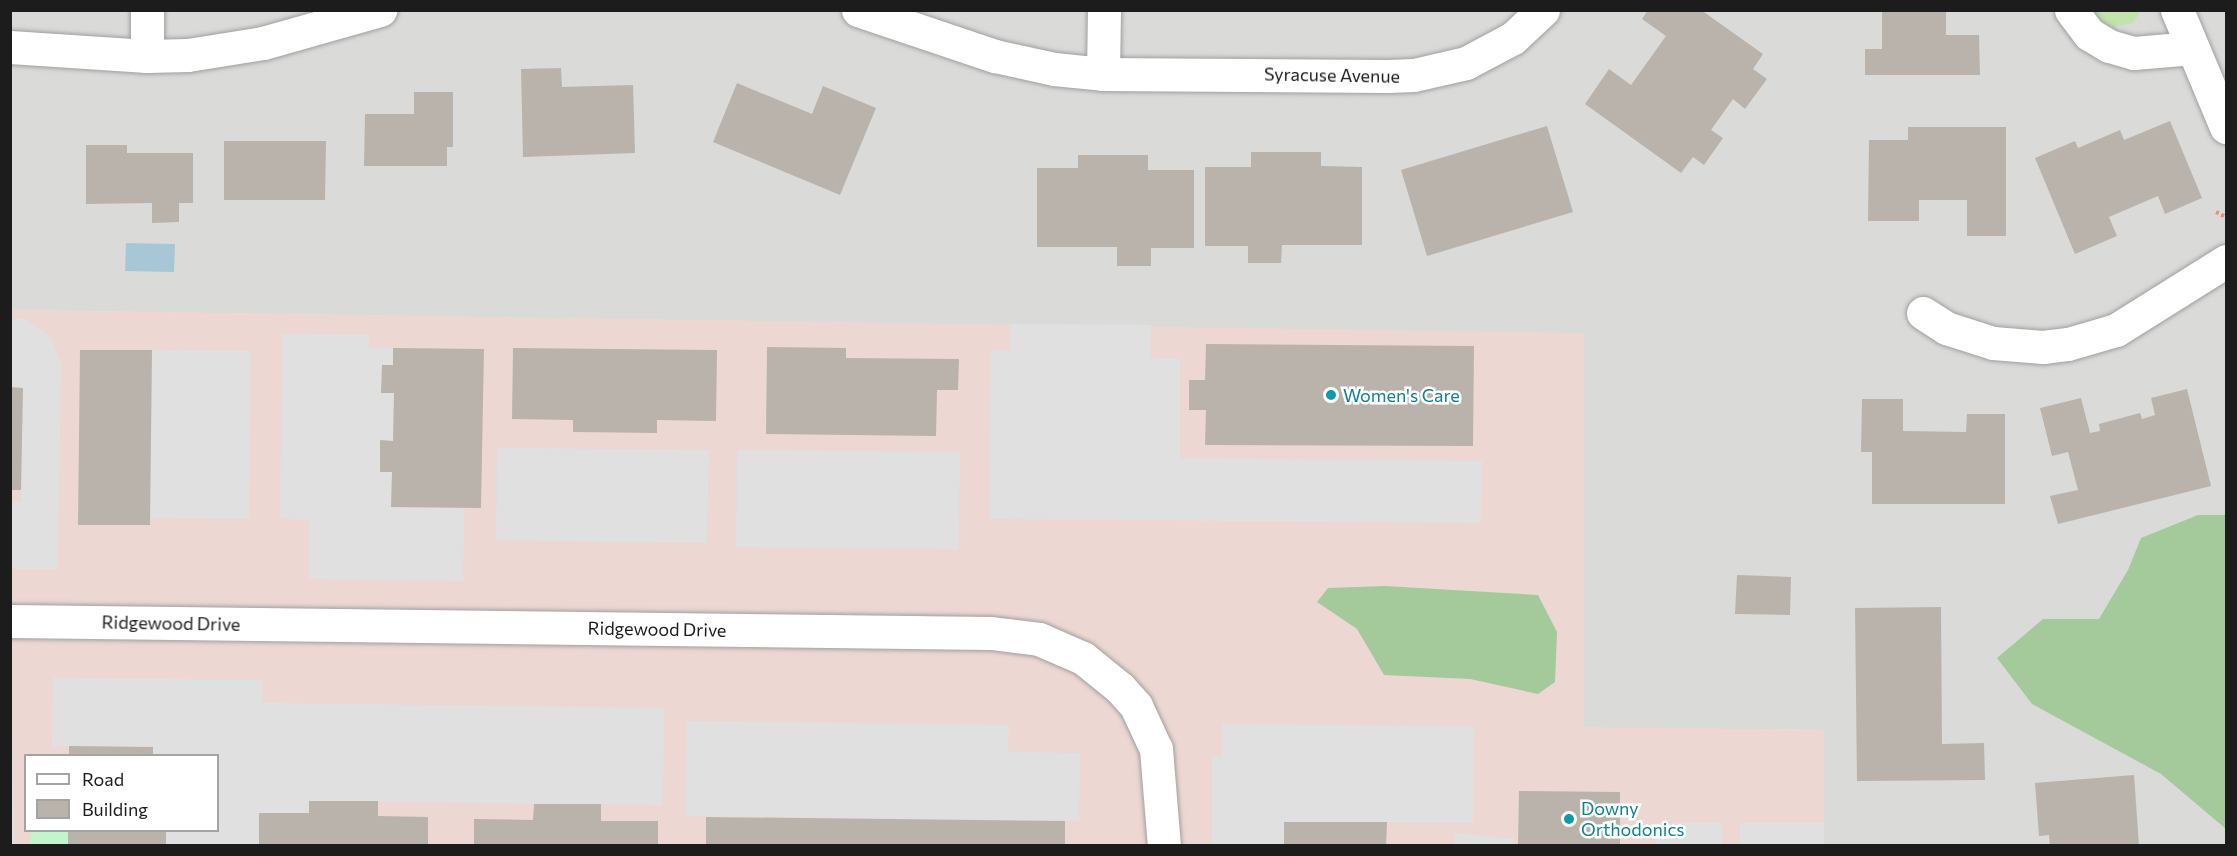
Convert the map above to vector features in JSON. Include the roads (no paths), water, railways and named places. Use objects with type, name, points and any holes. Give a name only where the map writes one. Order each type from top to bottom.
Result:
[{"type":"street","points":[[147,10],[147,56]]},
{"type":"street","points":[[13,50],[147,56],[188,55],[263,43],[380,10]]},
{"type":"street","name":"Syracuse Avenue","points":[[858,10],[995,56],[1045,68],[1102,74],[1414,75],[1457,66],[1490,52],[1513,38],[1543,10]]},
{"type":"street","points":[[1102,74],[1104,10]]},
{"type":"street","points":[[2071,10],[2089,34],[2109,46],[2134,53],[2193,48]]},
{"type":"street","points":[[2177,10],[2226,126]]},
{"type":"street","points":[[1923,313],[1946,328],[1993,343],[2043,347],[2068,344],[2116,330],[2226,261]]},
{"type":"street","name":"Ridgewood Drive","points":[[10,621],[991,633],[1039,639],[1083,658],[1120,688],[1136,706],[1156,749],[1164,846]]},
{"type":"water","points":[[126,243],[175,244],[174,272],[125,271]]},
{"type":"place","name":"Women's Care","points":[[1331,395]]},
{"type":"place","name":"Downy Orthodonics","points":[[1569,819]]}]
